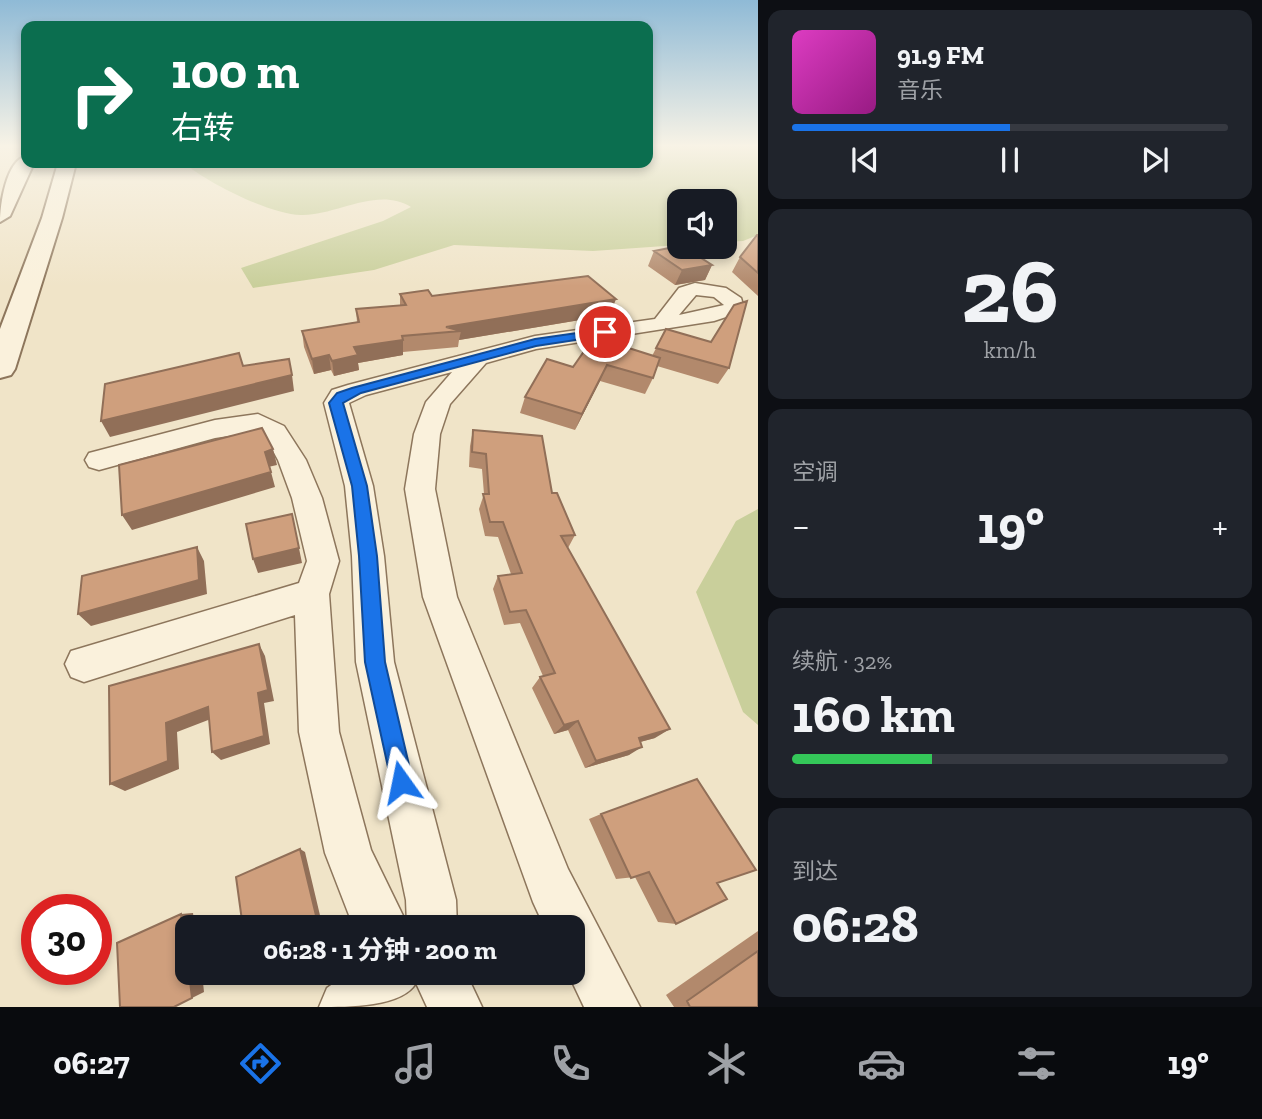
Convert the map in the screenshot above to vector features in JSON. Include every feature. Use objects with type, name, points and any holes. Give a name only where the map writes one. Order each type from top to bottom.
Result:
[{"type":"street","points":[[0,216],[11,192]]},
{"type":"street","points":[[0,369],[59,192]]},
{"type":"street","points":[[432,915],[431,900],[375,662],[368,556],[359,486],[336,403],[341,396],[535,343],[662,324]]},
{"type":"street","points":[[477,359],[438,402],[426,434],[420,489],[440,597],[550,884],[566,915]]},
{"type":"street","points":[[397,380],[438,402]]},
{"type":"street","points":[[99,460],[215,429],[258,423],[275,432],[292,460],[307,498],[323,561],[312,594],[318,732],[348,853],[374,915]]},
{"type":"street","points":[[85,664],[312,594]]},
{"type":"street","points":[[585,953],[613,1007]]},
{"type":"street","points":[[346,1007],[377,985]]},
{"type":"street","points":[[444,985],[455,1007]]},
{"type":"green space","points":[[232,192],[667,192],[667,246],[593,251],[454,245],[374,270],[253,288],[241,268],[383,221],[411,207],[398,201],[370,201],[301,215],[256,203]]},
{"type":"green space","points":[[737,192],[758,192],[758,235],[737,241]]},
{"type":"green space","points":[[758,509],[758,725],[743,712],[696,592],[736,521]]},
{"type":"building","points":[[758,235],[758,273],[740,257]]},
{"type":"building","points":[[667,248],[667,259],[703,259],[712,265],[682,270],[654,251]]},
{"type":"building","points":[[588,276],[616,299],[446,327],[461,331],[402,336],[403,340],[354,347],[358,355],[332,361],[329,355],[312,359],[302,331],[359,322],[356,309],[406,305],[400,294],[428,290],[432,296]]},
{"type":"building","points":[[747,301],[729,368],[656,348],[666,329],[711,342],[734,305]]},
{"type":"building","points":[[594,337],[660,358],[653,378],[607,365],[582,414],[525,397],[547,359],[573,367]]},
{"type":"building","points":[[239,353],[243,366],[289,359],[292,375],[101,421],[105,384]]},
{"type":"building","points":[[262,428],[273,449],[265,452],[271,472],[122,515],[119,465]]},
{"type":"building","points":[[473,430],[542,436],[552,493],[557,493],[575,535],[561,536],[670,729],[639,738],[642,747],[596,761],[578,721],[564,725],[540,677],[555,673],[526,610],[510,612],[498,576],[522,573],[503,522],[490,522],[483,494],[489,494],[486,454],[472,452]]},
{"type":"building","points":[[292,514],[299,548],[253,559],[246,524]]},
{"type":"building","points":[[197,547],[199,580],[78,614],[82,576]]},
{"type":"building","points":[[259,644],[268,690],[258,693],[264,736],[212,752],[208,707],[166,723],[168,761],[110,784],[109,686]]},
{"type":"building","points":[[697,779],[756,870],[717,883],[727,899],[676,924],[649,872],[631,878],[601,814]]},
{"type":"building","points":[[300,849],[316,915],[241,915],[236,877]]},
{"type":"building","points":[[175,917],[175,985],[190,985],[192,998],[174,1007],[120,1007],[117,943]]},
{"type":"building","points":[[758,951],[758,1007],[690,1007],[687,1001]]},
{"type":"route","points":[[401,782],[375,662],[368,556],[359,486],[345,426],[336,403],[341,396],[357,390],[535,343],[605,332]]}]
